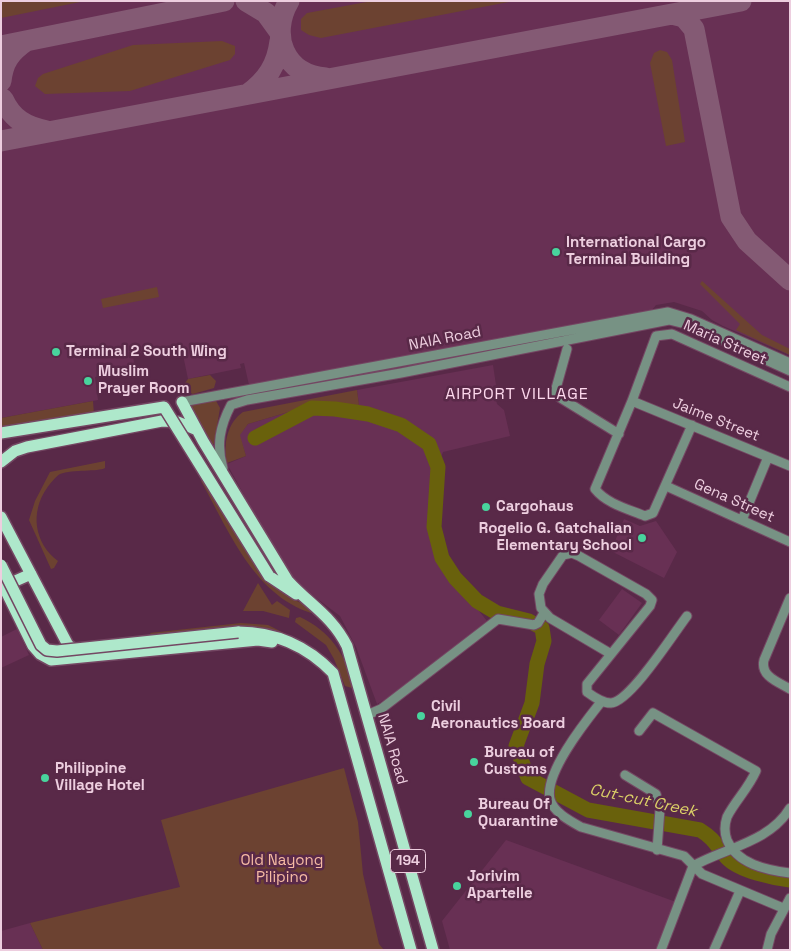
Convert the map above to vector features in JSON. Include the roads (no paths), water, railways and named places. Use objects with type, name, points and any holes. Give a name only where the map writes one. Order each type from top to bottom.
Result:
[{"type":"main road","points":[[1,432],[32,425],[182,402]]},
{"type":"main road","points":[[162,421],[182,402]]},
{"type":"main road","name":"NAIA Road","points":[[182,402],[275,562],[302,597],[332,620],[347,646],[433,950]]},
{"type":"main road","points":[[1,432],[164,407],[269,576],[285,589],[302,597]]},
{"type":"main road","points":[[114,412],[118,430]]},
{"type":"main road","points":[[1,462],[14,451],[162,421],[178,422],[197,430]]},
{"type":"main road","points":[[27,448],[32,425]]},
{"type":"main road","points":[[1,517],[68,645],[86,658]]},
{"type":"main road","points":[[1,565],[41,645],[47,650],[57,652],[238,632],[258,632],[294,643]]},
{"type":"main road","points":[[31,574],[2,583],[33,646],[40,654],[51,660],[258,640],[294,643]]},
{"type":"main road","name":"194","points":[[294,643],[322,661],[334,673],[411,950]]},
{"type":"main road","points":[[340,698],[361,692]]},
{"type":"street","name":"NAIA Road","points":[[182,402],[668,312],[698,322],[790,363]]},
{"type":"street","name":"NAIA Road","points":[[224,476],[220,458],[220,432],[232,405],[247,400],[401,373],[668,320],[689,325],[790,371]]},
{"type":"street","name":"Maria Street","points":[[632,401],[656,336],[672,334],[790,388]]},
{"type":"street","points":[[567,349],[555,392],[559,397],[618,434]]},
{"type":"street","points":[[632,401],[595,489],[602,498],[645,516],[654,512],[692,425]]},
{"type":"street","name":"Jaime Street","points":[[632,401],[790,466]]},
{"type":"street","points":[[742,520],[768,457]]},
{"type":"street","name":"Gena Street","points":[[666,486],[790,542]]},
{"type":"street","points":[[611,654],[544,613],[539,602],[539,594],[548,575],[563,555],[572,553],[579,556],[646,594],[652,600],[650,606],[586,688],[586,692],[601,702],[610,703],[622,700],[646,672],[687,616]]},
{"type":"street","points":[[790,598],[764,660],[763,668],[766,674],[790,689]]},
{"type":"street","points":[[367,715],[381,708],[498,619],[536,624],[544,613]]},
{"type":"street","points":[[601,702],[562,757],[550,792],[562,815],[581,827],[657,850],[684,856],[702,874],[783,908]]},
{"type":"street","points":[[639,731],[653,713],[756,771],[724,825],[725,852]]},
{"type":"street","points":[[625,775],[656,794],[659,802],[657,850]]},
{"type":"street","points":[[661,950],[693,866],[725,852],[776,825],[790,808]]},
{"type":"street","points":[[725,852],[749,862],[790,873]]},
{"type":"street","points":[[714,950],[740,891]]},
{"type":"street","points":[[767,950],[771,934],[783,908],[790,898]]},
{"type":"waterway","name":"Cut-cut Creek","points":[[255,438],[312,408],[368,414],[401,425],[429,444],[438,467],[434,527],[442,558],[455,578],[477,601],[497,613],[529,621],[542,628],[544,641],[537,664],[532,703],[516,746],[528,778],[588,810],[700,830],[713,840],[732,863],[766,876],[790,880]]},
{"type":"place","name":"International Cargo Terminal Building","points":[[556,252]]},
{"type":"place","name":"Terminal 2 South Wing","points":[[56,352]]},
{"type":"place","name":"Muslim Prayer Room","points":[[88,381]]},
{"type":"place","name":"Cargohaus","points":[[486,507]]},
{"type":"place","name":"Rogelio G. Gatchalian Elementary School","points":[[642,538]]},
{"type":"place","name":"Civil Aeronautics Board","points":[[421,716]]},
{"type":"place","name":"Bureau of Customs","points":[[474,762]]},
{"type":"place","name":"Philippine Village Hotel","points":[[45,778]]},
{"type":"place","name":"Bureau Of Quarantine","points":[[468,814]]},
{"type":"place","name":"Jorivim Apartelle","points":[[457,886]]},
{"type":"district","name":"AIRPORT VILLAGE","points":[[517,395]]},
{"type":"park label","name":"Old Nayong Pilipino","points":[[282,870]]}]
